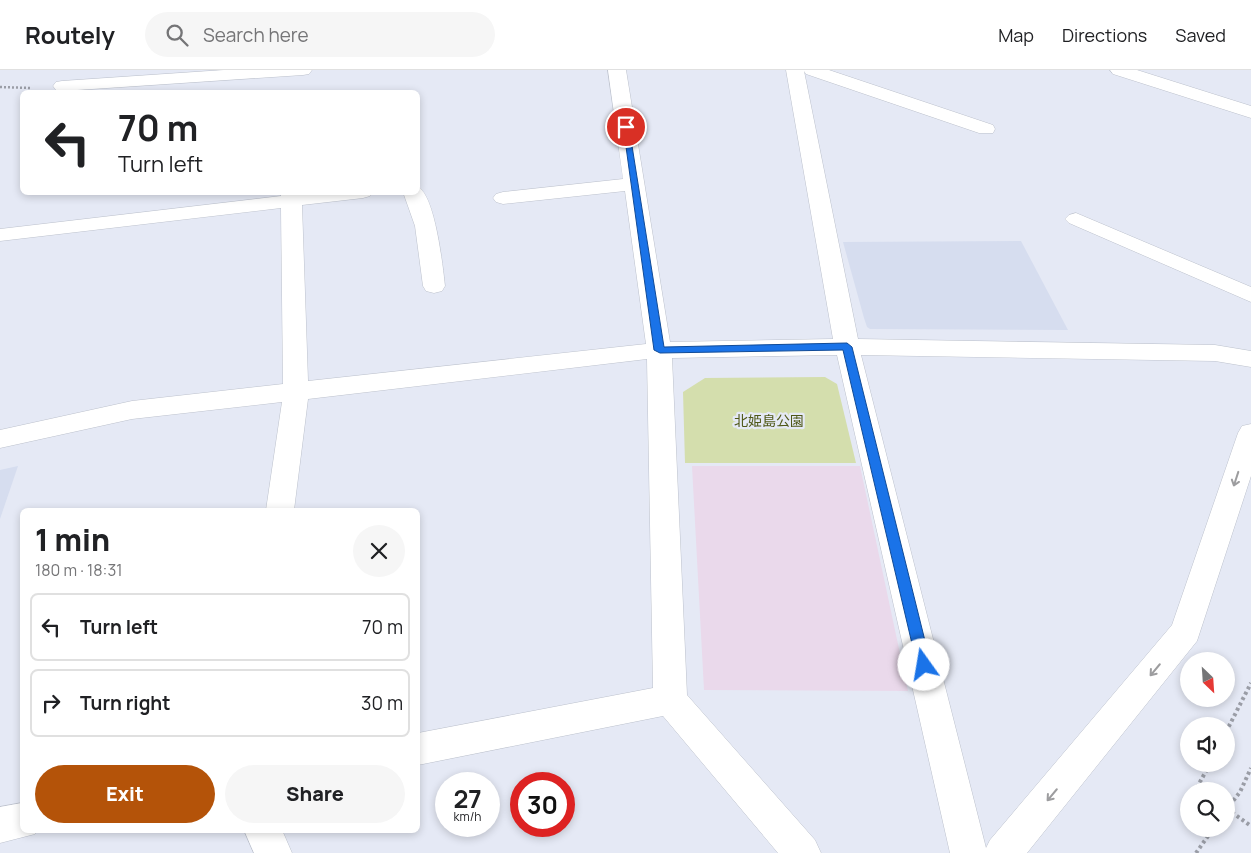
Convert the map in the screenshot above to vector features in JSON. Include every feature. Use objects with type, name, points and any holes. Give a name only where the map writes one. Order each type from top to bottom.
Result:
[{"type":"street","points":[[617,70],[660,350],[670,700],[802,853]]},
{"type":"street","points":[[795,70],[847,347],[969,853]]},
{"type":"street","points":[[812,70],[986,128]]},
{"type":"street","points":[[1119,70],[1251,112]]},
{"type":"street","points":[[62,86],[304,75]]},
{"type":"street","points":[[503,198],[634,184]]},
{"type":"street","points":[[0,235],[186,202],[308,195]]},
{"type":"street","points":[[414,195],[426,226],[434,286]]},
{"type":"street","points":[[280,508],[296,392],[290,196]]},
{"type":"street","points":[[1076,219],[1251,295]]},
{"type":"street","points":[[0,439],[132,410],[660,350],[847,347],[1215,352],[1251,359]]},
{"type":"street","points":[[1003,853],[1186,632],[1251,433]]},
{"type":"street","points":[[420,749],[670,700]]},
{"type":"street","points":[[0,825],[20,820]]},
{"type":"street","points":[[264,833],[273,853]]},
{"type":"path","points":[[1234,717],[1251,683]]},
{"type":"path","points":[[1235,798],[1240,792],[1251,768]]},
{"type":"path","points":[[1235,815],[1251,826]]},
{"type":"path","points":[[1196,853],[1207,837]]},
{"type":"shaded area","points":[[1021,241],[1068,330],[870,329],[867,327],[864,318],[843,242]]},
{"type":"shaded area","points":[[18,466],[0,519],[0,470]]},
{"type":"shaded area","points":[[692,466],[860,466],[908,691],[704,690]]},
{"type":"green space","name":"北姫島公園","points":[[825,377],[837,384],[856,463],[685,463],[683,392],[705,378]]},
{"type":"route","points":[[626,127],[660,350],[847,347],[924,665]]}]
